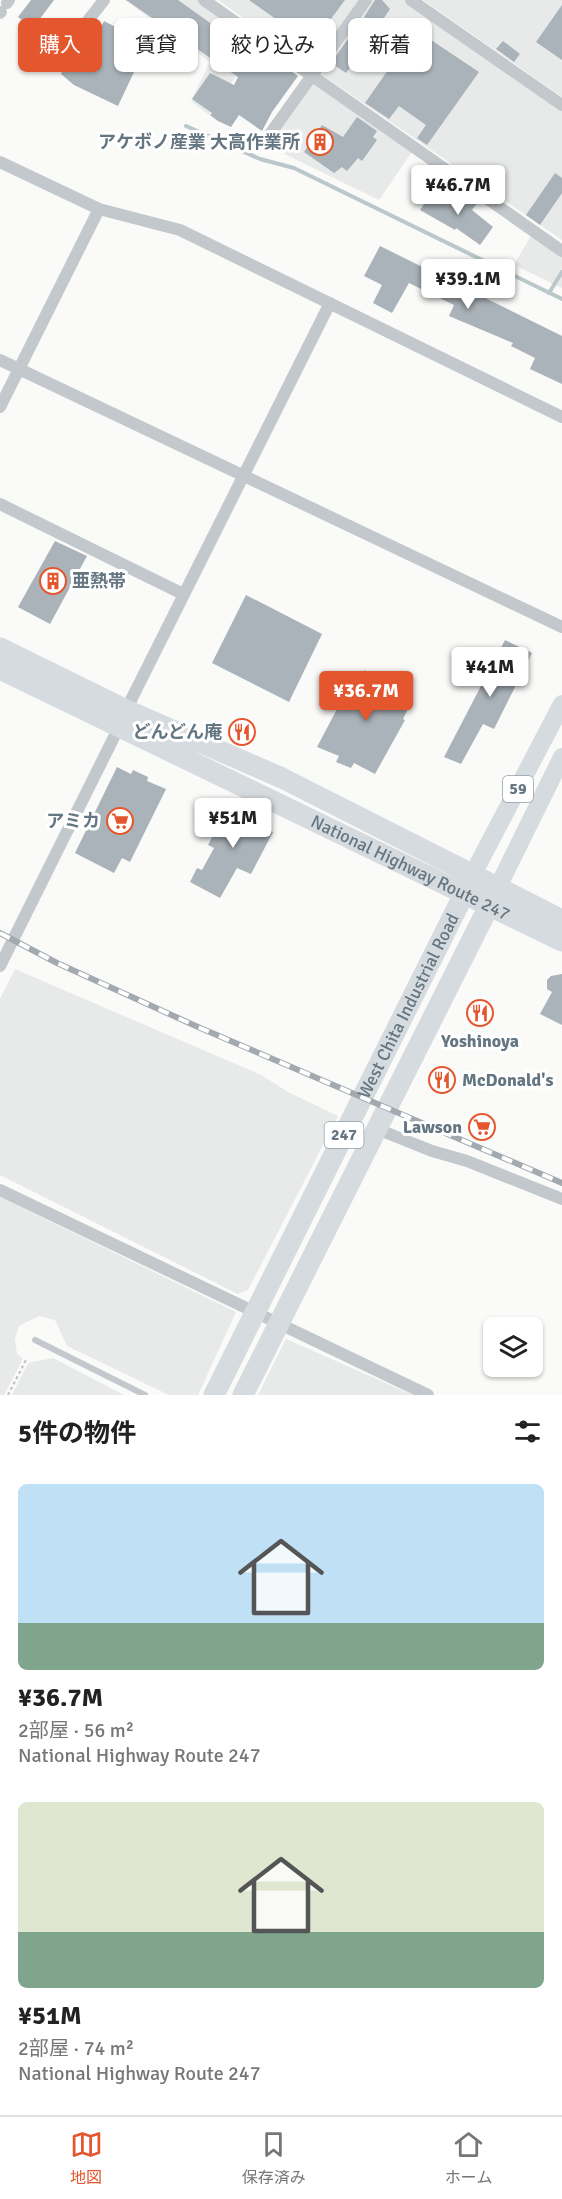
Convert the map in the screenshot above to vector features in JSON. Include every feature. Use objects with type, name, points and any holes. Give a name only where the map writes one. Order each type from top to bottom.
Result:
[{"type":"highway","name":"National Highway Route 247","points":[[0,648],[123,718],[465,893],[494,897],[562,920]]},
{"type":"highway","name":"National Highway Route 247","points":[[0,669],[282,778],[473,874],[494,897],[562,941]]},
{"type":"highway","name":"West Chita Industrial Road","points":[[214,1395],[473,874]]},
{"type":"highway","name":"West Chita Industrial Road","points":[[243,1395],[494,897]]},
{"type":"main road","name":"59","points":[[473,874],[562,704]]},
{"type":"main road","name":"59","points":[[494,897],[562,756]]},
{"type":"street","points":[[90,18],[104,0]]},
{"type":"street","points":[[204,0],[562,251]]},
{"type":"street","points":[[265,141],[366,0]]},
{"type":"street","points":[[411,0],[562,105]]},
{"type":"street","points":[[0,162],[99,209],[180,230],[562,417]]},
{"type":"street","points":[[0,407],[99,209]]},
{"type":"street","points":[[0,966],[183,594],[330,303]]},
{"type":"street","points":[[0,360],[242,477],[562,627]]},
{"type":"street","points":[[0,504],[183,594]]},
{"type":"street","points":[[377,1129],[432,1151],[467,1161],[562,1199]]},
{"type":"street","points":[[0,1190],[428,1395]]},
{"type":"lane","points":[[35,1340],[145,1395]]},
{"type":"path","points":[[8,1395],[26,1360]]},
{"type":"shaded area","points":[[125,0],[200,0],[227,18],[210,18],[210,62],[198,53],[198,18],[150,18]]},
{"type":"shaded area","points":[[218,0],[359,0],[336,33],[336,18],[243,18]]},
{"type":"shaded area","points":[[372,0],[404,0],[430,18],[360,18]]},
{"type":"shaded area","points":[[423,0],[562,0],[562,97]]},
{"type":"shaded area","points":[[432,20],[562,111],[562,240],[321,74],[322,72],[336,72],[336,52],[348,35],[348,72],[432,72]]},
{"type":"shaded area","points":[[210,62],[210,72],[239,72],[209,115],[191,101]]},
{"type":"shaded area","points":[[314,82],[412,152],[379,200],[268,146]]},
{"type":"shaded area","points":[[532,234],[562,253],[562,288],[514,265]]},
{"type":"shaded area","points":[[15,969],[261,1075],[288,1092],[338,1116],[248,1290],[238,1294],[0,1175],[0,999]]},
{"type":"shaded area","points":[[0,1197],[236,1312],[198,1395],[169,1395],[67,1346],[55,1320],[39,1316],[19,1326],[15,1339],[17,1354],[23,1359],[4,1395],[0,1395]]},
{"type":"shaded area","points":[[286,1339],[413,1395],[258,1395]]},
{"type":"shaded area","points":[[53,1358],[124,1395],[12,1395],[28,1363]]},
{"type":"building","points":[[31,0],[54,0],[40,18],[18,17]]},
{"type":"building","points":[[126,0],[178,0],[210,23],[210,58],[198,50],[198,18],[152,18]]},
{"type":"building","points":[[249,0],[345,0],[332,18],[274,18]]},
{"type":"building","points":[[375,0],[382,0],[390,9],[384,18],[364,17]]},
{"type":"building","points":[[562,5],[562,60],[536,42]]},
{"type":"building","points":[[104,21],[114,26],[114,72],[134,72],[118,106],[74,85],[61,74],[62,72],[102,72],[102,25]]},
{"type":"building","points":[[348,39],[348,70],[346,73],[336,66],[336,56]]},
{"type":"building","points":[[432,41],[479,72],[427,145],[417,138],[426,125],[399,106],[389,119],[365,103],[387,72],[432,72]]},
{"type":"building","points":[[503,41],[520,54],[514,62],[496,49]]},
{"type":"building","points":[[231,72],[292,72],[298,76],[272,112],[262,131],[239,115],[231,127],[218,121],[210,115],[212,113],[192,99],[210,73],[234,85],[238,77]]},
{"type":"building","points":[[357,117],[377,131],[373,137],[377,140],[362,161],[358,158],[347,171],[342,167],[334,173],[304,152],[322,125],[343,137]]},
{"type":"building","points":[[555,173],[562,178],[562,193],[540,225],[526,215]]},
{"type":"building","points":[[434,190],[458,204],[466,194],[478,202],[472,210],[493,227],[480,245],[456,228],[455,230],[420,210]]},
{"type":"building","points":[[380,246],[562,336],[562,384],[530,369],[535,358],[511,346],[513,343],[449,316],[454,305],[409,283],[392,313],[373,303],[382,285],[364,276]]},
{"type":"building","name":"亜熱帯","points":[[55,541],[87,556],[50,624],[18,607]]},
{"type":"building","points":[[246,595],[322,634],[289,702],[212,663]]},
{"type":"building","points":[[505,640],[532,653],[494,729],[483,724],[461,764],[444,757]]},
{"type":"building","points":[[364,670],[410,692],[409,696],[413,698],[403,719],[405,720],[375,774],[354,763],[351,768],[336,762],[339,756],[317,747],[356,673],[363,674]]},
{"type":"building","name":"アミカ","points":[[117,767],[131,774],[133,770],[148,777],[147,781],[166,789],[130,862],[122,858],[114,873],[75,853]]},
{"type":"building","points":[[239,799],[263,811],[258,823],[273,832],[251,874],[237,868],[220,898],[190,882],[197,868],[202,870],[214,848],[208,845],[220,822],[225,823]]},
{"type":"building","points":[[562,974],[562,1025],[540,1014],[552,992],[547,989],[547,980],[551,976]]},
{"type":"waterway","points":[[186,126],[260,159],[294,168],[562,299]]},
{"type":"waterway","points":[[549,293],[562,272]]},
{"type":"railway","points":[[0,933],[57,963],[198,1027],[562,1183]]},
{"type":"place","name":"アケボノ産業 大高作業所","points":[[320,142]]},
{"type":"place","name":"亜熱帯","points":[[53,581]]},
{"type":"place","name":"どんどん庵","points":[[242,732]]},
{"type":"place","name":"アミカ","points":[[120,821]]},
{"type":"place","name":"Yoshinoya","points":[[480,1013]]},
{"type":"place","name":"McDonald's","points":[[442,1080]]},
{"type":"place","name":"Lawson","points":[[482,1127]]}]
